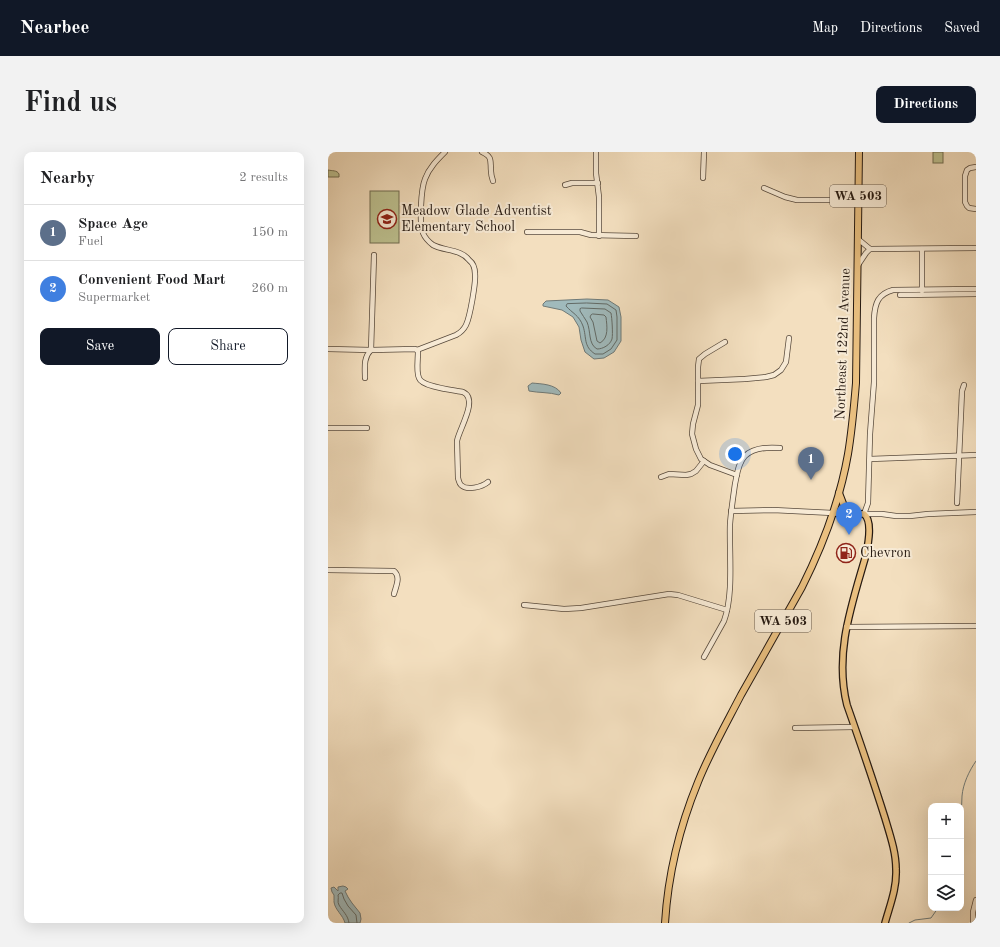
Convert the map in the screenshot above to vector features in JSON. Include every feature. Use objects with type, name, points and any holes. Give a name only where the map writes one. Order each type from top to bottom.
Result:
[{"type":"highway","name":"Northeast 122nd Avenue","points":[[665,923],[668,893],[678,841],[688,809],[705,766],[725,725],[802,587],[813,564],[833,513],[839,493],[848,453],[856,383],[859,152]]},
{"type":"highway","points":[[839,493],[844,506],[851,513]]},
{"type":"main road","points":[[833,513],[864,514],[867,516],[869,521],[868,546],[846,627],[843,653],[843,683],[847,705],[883,811],[896,859],[895,888],[885,923]]},
{"type":"street","points":[[328,349],[417,350],[452,337],[461,332],[465,326],[468,320],[473,294],[475,273],[472,264],[469,258],[460,253],[439,247],[428,241],[422,231],[421,223],[421,194],[424,182],[429,170],[445,152]]},
{"type":"street","points":[[482,152],[487,154],[490,158],[493,181]]},
{"type":"street","points":[[596,152],[596,173],[599,197],[599,236]]},
{"type":"street","points":[[703,178],[704,152]]},
{"type":"street","points":[[976,167],[966,170],[965,176],[966,204],[969,208],[976,209]]},
{"type":"street","points":[[565,185],[572,183],[598,183]]},
{"type":"street","points":[[764,188],[797,200],[858,200]]},
{"type":"street","points":[[527,232],[580,232],[591,236],[636,236]]},
{"type":"street","points":[[858,239],[870,249],[976,248]]},
{"type":"street","points":[[858,265],[870,249]]},
{"type":"street","points":[[922,249],[922,295]]},
{"type":"street","points":[[365,378],[365,359],[371,350],[374,255]]},
{"type":"street","points":[[976,289],[893,290],[884,294],[880,298],[875,308],[874,382],[870,434],[868,506],[864,514],[910,516],[976,512]]},
{"type":"street","points":[[900,295],[976,294]]},
{"type":"street","points":[[698,381],[758,378],[777,373],[786,362],[789,338]]},
{"type":"street","points":[[725,342],[699,359],[698,405],[692,434],[698,454],[704,461],[710,465],[737,475]]},
{"type":"street","points":[[417,350],[418,376],[421,381],[429,385],[463,392],[467,394],[469,398],[466,416],[457,441],[458,478],[460,483],[465,487],[471,487],[481,486],[488,482]]},
{"type":"street","points":[[957,503],[962,391],[964,385]]},
{"type":"street","points":[[328,428],[367,428]]},
{"type":"street","points":[[704,657],[724,621],[727,610],[730,591],[731,511],[741,461],[749,452],[761,448],[780,448]]},
{"type":"street","points":[[870,459],[976,455]]},
{"type":"street","points":[[661,478],[669,474],[691,474],[696,471],[704,461]]},
{"type":"street","points":[[731,511],[773,510],[833,513]]},
{"type":"street","points":[[328,570],[394,571],[397,573],[398,579],[394,594]]},
{"type":"street","points":[[524,605],[564,609],[581,608],[669,594],[678,595],[727,610]]},
{"type":"street","points":[[846,627],[976,626]]},
{"type":"street","points":[[795,728],[854,727]]},
{"type":"street","points":[[973,923],[973,912],[976,900]]},
{"type":"green space","points":[[933,152],[943,152],[943,163],[933,163]]},
{"type":"green space","points":[[328,170],[337,172],[339,177],[328,177]]},
{"type":"green space","points":[[370,191],[399,191],[399,243],[370,243]]},
{"type":"water","points":[[587,299],[608,300],[619,307],[621,317],[621,341],[614,352],[604,358],[594,359],[585,352],[579,327],[573,317],[562,310],[543,306],[546,301]]},
{"type":"water","points":[[532,383],[552,386],[561,393],[559,395],[529,391],[528,386]]},
{"type":"water","points":[[343,886],[348,889],[345,891],[348,897],[360,913],[360,923],[345,923],[343,917],[336,908],[334,895],[331,888],[334,887],[338,891],[338,887]]},
{"type":"waterway","points":[[961,839],[963,791],[967,778],[976,761]]},
{"type":"waterway","points":[[909,923],[915,920],[931,918],[936,911]]},
{"type":"place","name":"Meadow Glade Adventist Elementary School","points":[[387,219]]},
{"type":"place","name":"Space Age","points":[[811,480]]},
{"type":"place","name":"Convenient Food Mart","points":[[849,535]]},
{"type":"place","name":"Chevron","points":[[846,553]]}]
